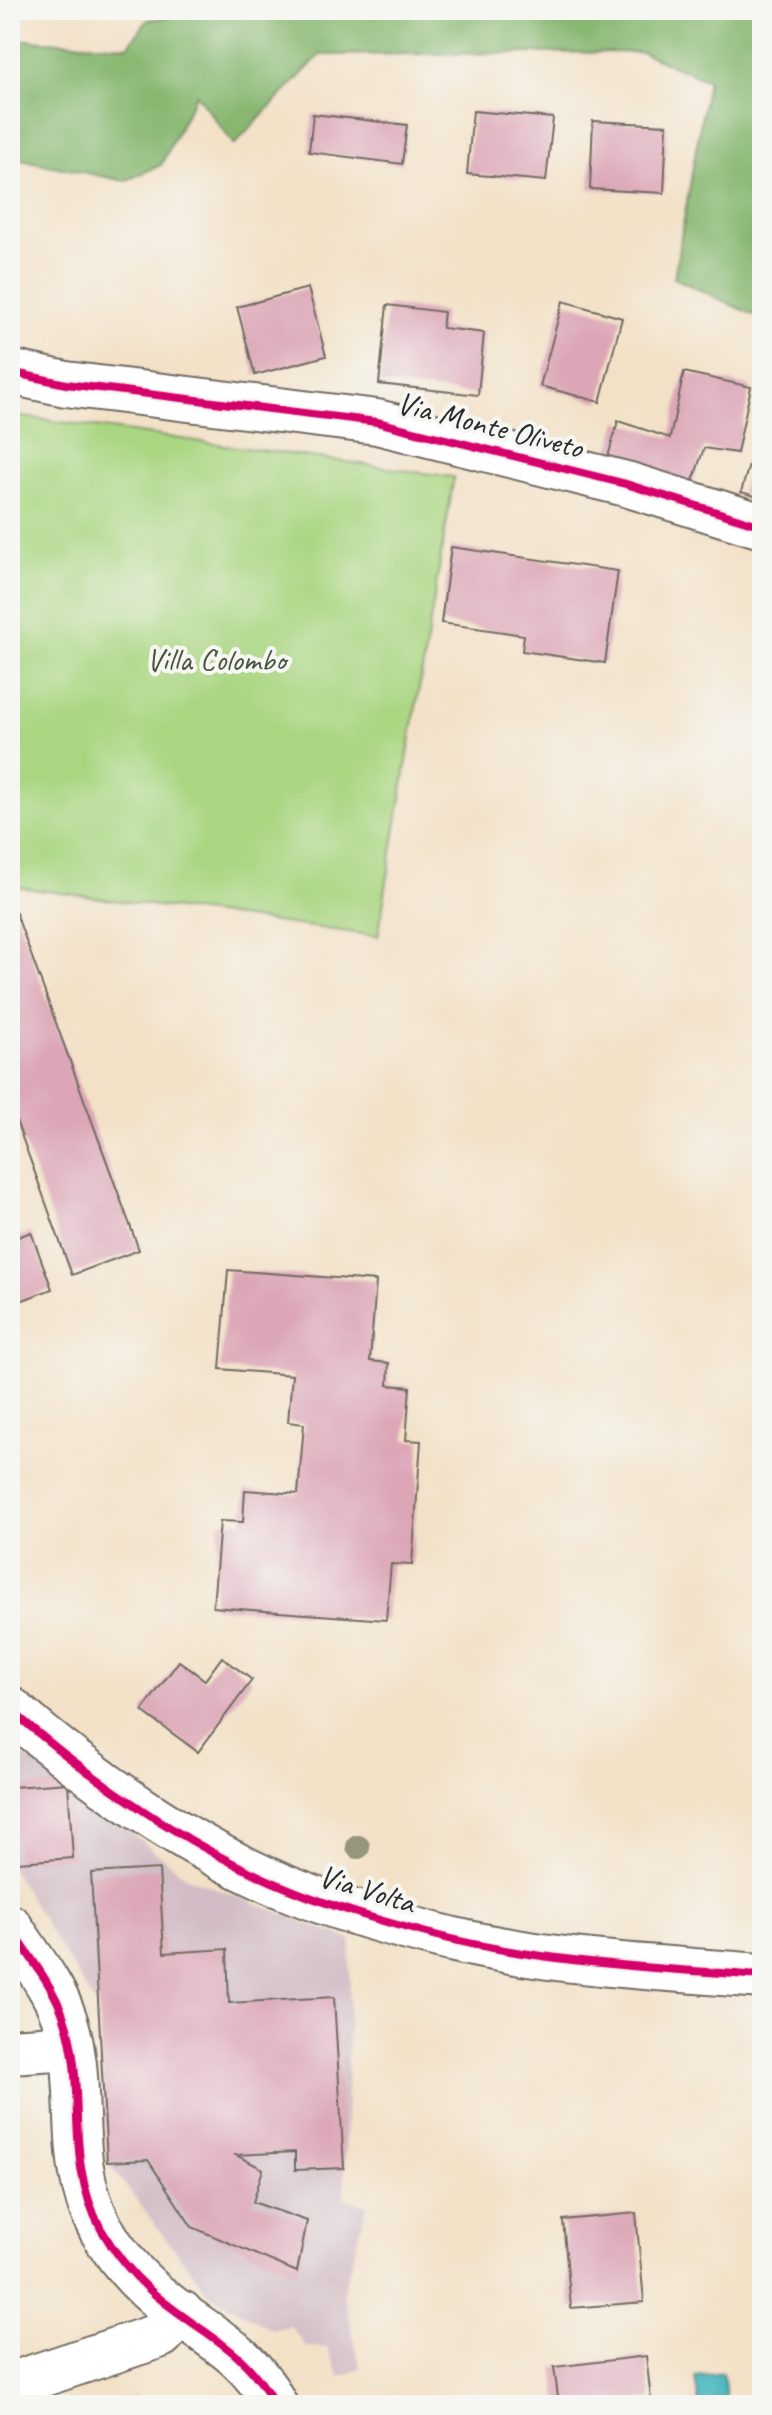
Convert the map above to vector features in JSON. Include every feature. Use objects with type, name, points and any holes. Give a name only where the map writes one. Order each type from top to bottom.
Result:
[{"type":"street","name":"Via Monte Oliveto","points":[[10,372],[66,384],[377,422],[626,484],[762,526]]},
{"type":"street","name":"Via Volta","points":[[10,1709],[46,1741],[144,1810],[237,1865],[294,1891],[438,1935],[498,1948],[617,1964],[762,1976]]},
{"type":"street","points":[[10,1927],[53,1993],[64,2016],[71,2047],[80,2171],[89,2204],[103,2232],[124,2263],[152,2292],[234,2353],[252,2371],[275,2405]]},
{"type":"street","points":[[10,2051],[71,2047]]},
{"type":"street","points":[[10,2385],[161,2335],[181,2313]]},
{"type":"shaded area","points":[[10,1754],[20,1754],[68,1783],[187,1877],[351,1940],[344,2198],[367,2205],[343,2291],[361,2369],[340,2377],[327,2348],[306,2347],[290,2326],[272,2330],[211,2296],[107,2162],[99,2010],[10,1866]]},
{"type":"green space","points":[[214,10],[762,10],[762,319],[674,278],[708,80],[641,52],[320,55],[234,145],[196,94],[161,165],[125,181],[19,159],[10,160],[10,39],[128,46],[148,20]]},
{"type":"green space","name":"Villa Colombo","points":[[10,415],[454,477],[378,936],[10,886]]},
{"type":"water","points":[[723,2373],[727,2405],[699,2405],[695,2377]]},
{"type":"building","points":[[473,111],[553,118],[546,181],[467,174]]},
{"type":"building","points":[[313,114],[407,125],[402,164],[309,152]]},
{"type":"building","points":[[593,121],[667,125],[664,193],[590,189]]},
{"type":"building","points":[[308,288],[326,356],[255,375],[237,307]]},
{"type":"building","points":[[563,301],[622,318],[600,402],[540,386]]},
{"type":"building","points":[[387,305],[444,312],[442,328],[484,333],[478,395],[379,384]]},
{"type":"building","points":[[684,372],[751,387],[737,453],[704,448],[691,487],[607,460],[618,421],[670,438]]},
{"type":"building","points":[[754,448],[762,451],[762,498],[741,492]]},
{"type":"building","points":[[451,547],[618,571],[605,663],[522,651],[524,635],[441,623]]},
{"type":"building","points":[[10,897],[139,1250],[72,1275],[10,1104]]},
{"type":"building","points":[[759,999],[762,999],[762,1075],[755,1074]]},
{"type":"building","points":[[31,1232],[52,1289],[10,1305],[10,1240]]},
{"type":"building","points":[[228,1270],[376,1281],[370,1361],[389,1363],[388,1385],[410,1387],[406,1440],[421,1441],[412,1565],[391,1564],[386,1620],[213,1607],[220,1521],[243,1522],[245,1490],[298,1494],[304,1424],[288,1422],[292,1375],[220,1369]]},
{"type":"building","points":[[222,1657],[252,1680],[198,1752],[142,1711],[179,1661],[205,1680]]},
{"type":"building","points":[[68,1783],[73,1858],[18,1862],[12,1787]]},
{"type":"building","points":[[159,1869],[164,1953],[227,1949],[229,2003],[334,1997],[344,2168],[295,2170],[295,2152],[236,2155],[263,2169],[253,2202],[307,2221],[297,2272],[192,2227],[148,2160],[107,2162],[91,1873]]},
{"type":"building","points":[[636,2213],[644,2302],[571,2308],[563,2220]]},
{"type":"building","points":[[646,2356],[651,2399],[629,2402],[630,2405],[559,2405],[554,2367]]},
{"type":"building","points":[[136,2396],[139,2405],[101,2405],[101,2404]]},
{"type":"cycle path","points":[[10,372],[66,384],[377,422],[626,484],[762,526]]},
{"type":"cycle path","points":[[10,1709],[109,1787],[182,1835],[257,1875],[332,1905],[450,1939],[527,1954],[605,1964],[762,1976]]},
{"type":"cycle path","points":[[10,1927],[46,1981],[63,2015],[74,2069],[82,2175],[101,2229],[130,2270],[168,2305],[234,2353],[263,2385],[275,2405]]}]
